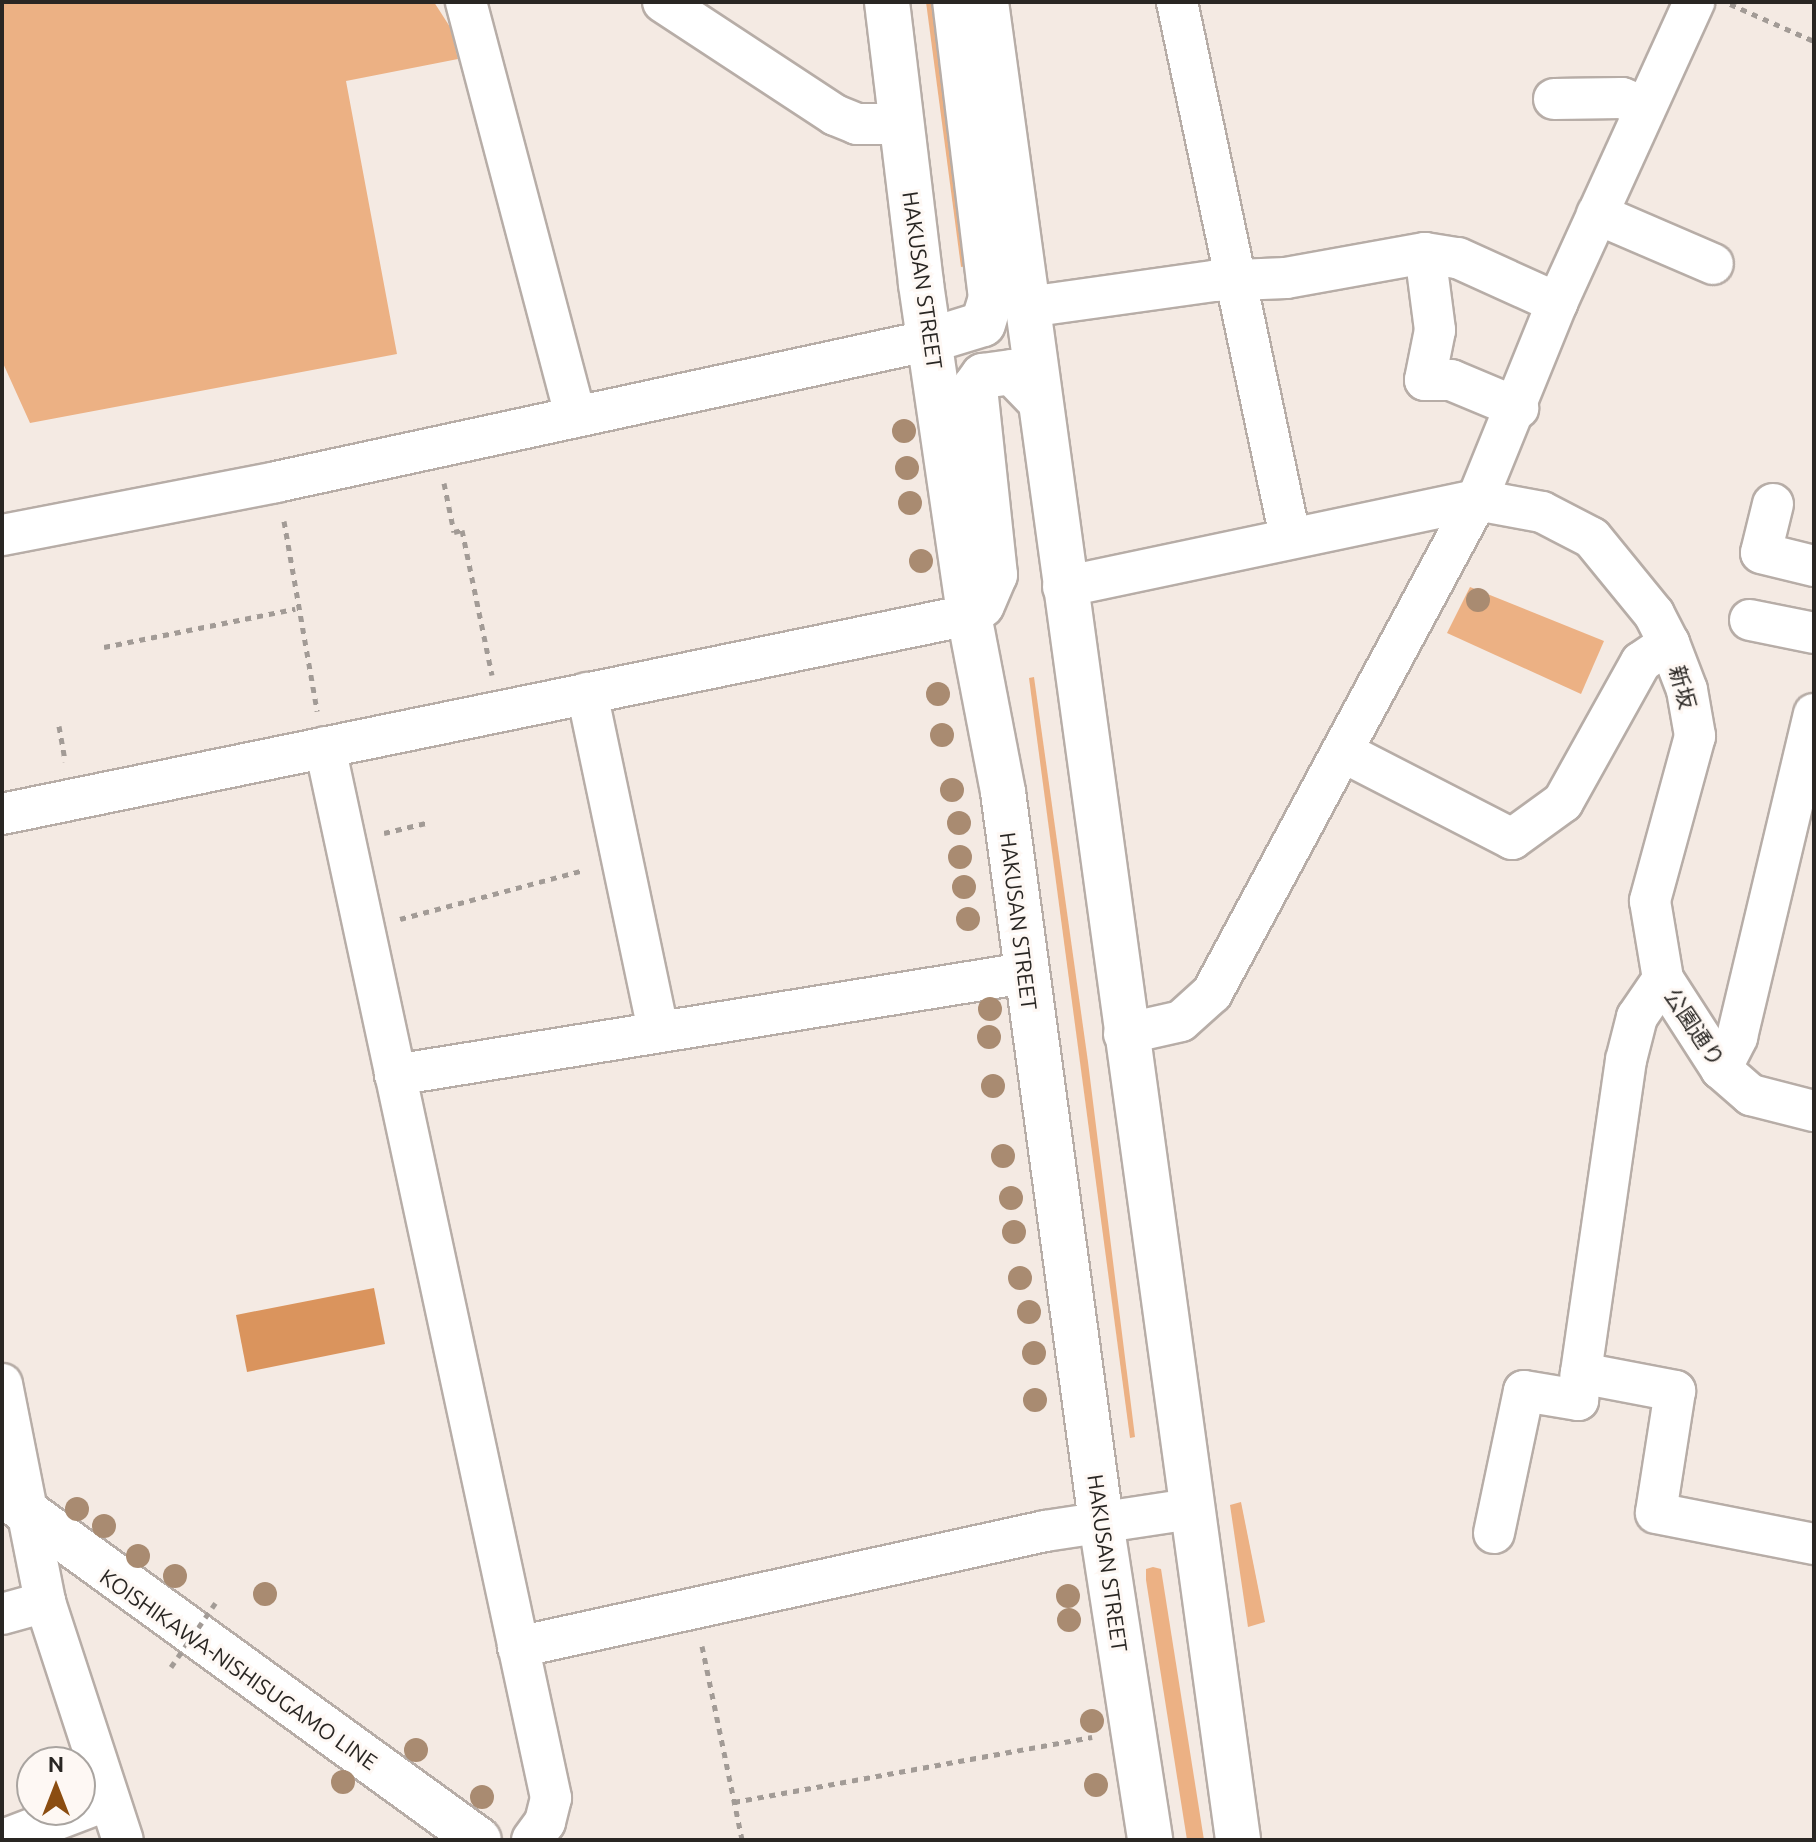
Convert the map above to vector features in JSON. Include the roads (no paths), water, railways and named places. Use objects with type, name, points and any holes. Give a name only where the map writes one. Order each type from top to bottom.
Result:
[{"type":"main road","name":"HAKUSAN STREET","points":[[887,2],[969,615],[1003,792],[1101,1522],[1150,1840]]},
{"type":"main road","points":[[931,340],[983,324],[991,298],[955,2]]},
{"type":"main road","points":[[986,2],[1124,1034],[1238,1840]]},
{"type":"main road","points":[[969,615],[991,591],[996,564],[975,387],[983,376],[1012,372],[1040,401]]},
{"type":"main road","name":"KOISHIKAWA-NISHISUGAMO LINE","points":[[14,1504],[479,1840]]},
{"type":"street","points":[[466,2],[576,417]]},
{"type":"street","points":[[663,2],[835,115],[867,125],[903,124]]},
{"type":"street","points":[[1177,2],[1290,537]]},
{"type":"street","points":[[1124,1034],[1181,1021],[1212,993],[1345,753],[1477,500],[1518,408],[1557,303],[1694,2]]},
{"type":"street","points":[[1554,99],[1622,98],[1645,108]]},
{"type":"street","points":[[1597,214],[1713,264]]},
{"type":"street","points":[[1028,307],[1237,282],[1425,253],[1458,258],[1557,303]]},
{"type":"street","points":[[1425,253],[1435,330],[1425,380],[1451,380],[1518,408]]},
{"type":"street","points":[[2,535],[276,482],[931,340]]},
{"type":"street","points":[[1063,587],[1477,500]]},
{"type":"street","name":"新坂","points":[[1477,500],[1542,512],[1592,538],[1654,614],[1669,643],[1687,690],[1695,736],[1650,901],[1663,979]]},
{"type":"street","points":[[1773,504],[1761,553],[1814,566]]},
{"type":"street","points":[[2,814],[969,615]]},
{"type":"street","points":[[1750,620],[1814,633]]},
{"type":"street","points":[[1345,753],[1512,839],[1563,802],[1641,662],[1669,643]]},
{"type":"street","points":[[587,693],[658,1031]]},
{"type":"street","points":[[1721,1069],[1737,1037],[1814,714]]},
{"type":"street","points":[[325,747],[551,1798],[545,1822],[532,1840]]},
{"type":"street","points":[[395,1075],[1025,973]]},
{"type":"street","points":[[1494,1533],[1524,1391],[1578,1400],[1626,1060],[1637,1017],[1663,979]]},
{"type":"street","name":"公園通り","points":[[1663,979],[1721,1069],[1751,1095],[1814,1111]]},
{"type":"street","points":[[1581,1373],[1675,1391],[1656,1513],[1814,1544]]},
{"type":"street","points":[[2,1384],[14,1504],[123,1840]]},
{"type":"street","points":[[518,1647],[693,1606],[1101,1522],[1191,1509]]},
{"type":"street","points":[[2,1614],[45,1602]]},
{"type":"street","points":[[3,1840],[108,1800]]}]
